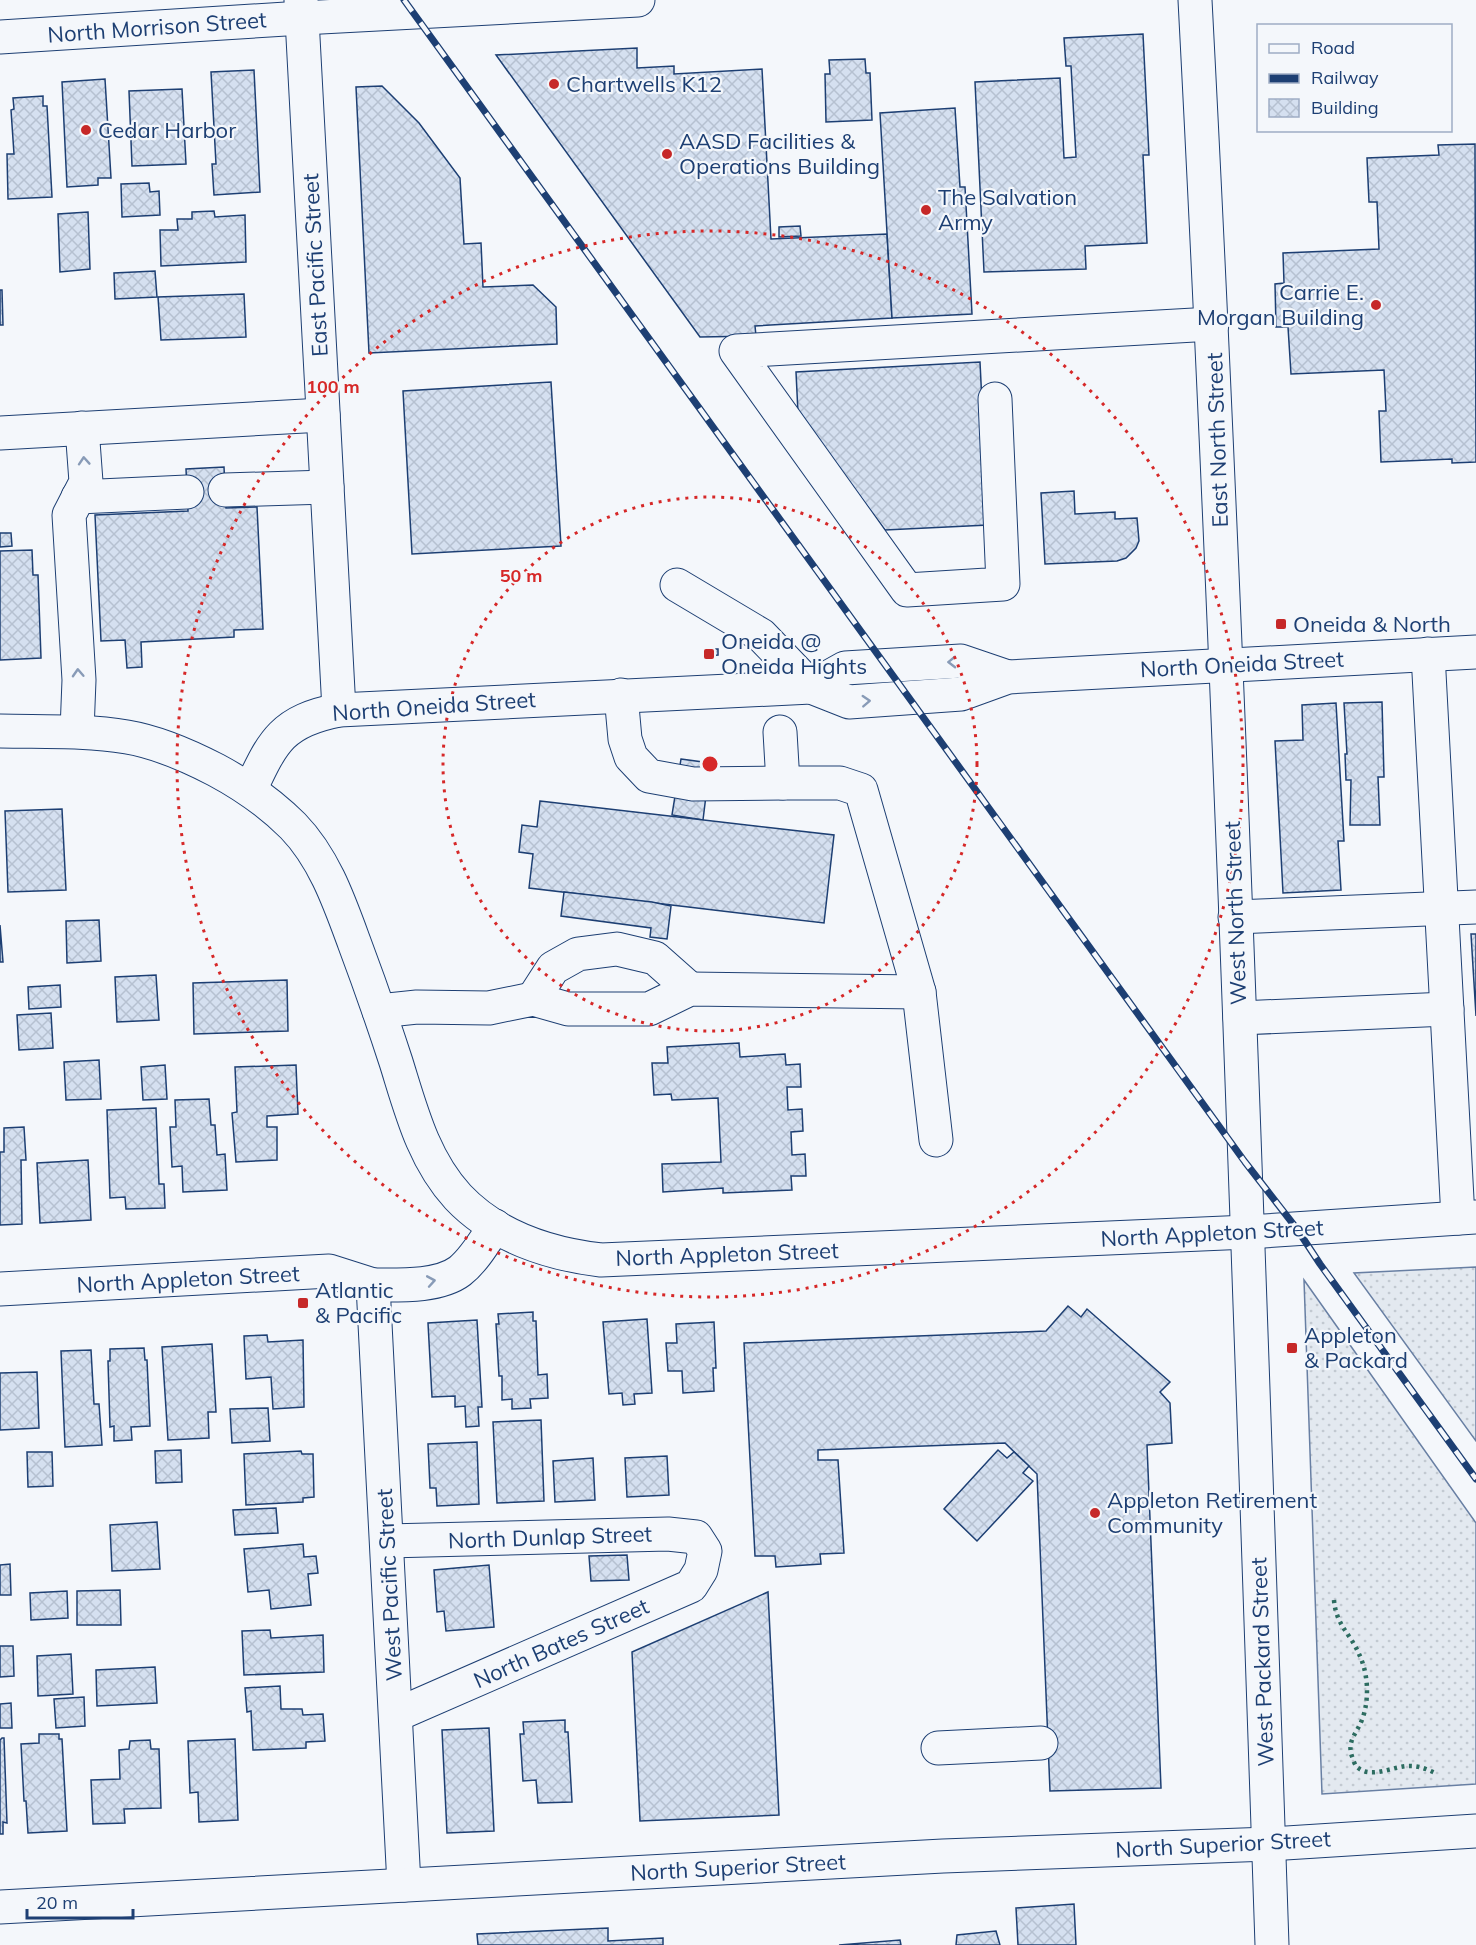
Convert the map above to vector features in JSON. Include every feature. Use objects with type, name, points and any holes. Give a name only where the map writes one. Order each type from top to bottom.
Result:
[{"type":"street","name":"North Morrison Street","points":[[0,37],[302,9],[638,0]]},
{"type":"street","name":"East North Street","points":[[1195,0],[1212,324],[1225,664]]},
{"type":"street","name":"East Pacific Street","points":[[302,9],[339,710]]},
{"type":"street","points":[[995,399],[1003,584],[907,590],[736,351],[1212,324]]},
{"type":"street","points":[[0,433],[323,415]]},
{"type":"street","points":[[77,731],[79,680],[69,515],[86,482],[82,428]]},
{"type":"street","points":[[225,490],[327,487]]},
{"type":"street","points":[[78,497],[187,492]]},
{"type":"street","points":[[677,585],[761,635],[811,687]]},
{"type":"street","name":"North Oneida Street","points":[[250,790],[275,741],[290,728],[311,716],[339,710],[811,687],[849,702],[962,694],[1008,677],[1476,652]]},
{"type":"street","points":[[1428,654],[1448,1009],[1465,1115],[1467,1218]]},
{"type":"street","name":"West North Street","points":[[1225,664],[1245,1162]]},
{"type":"street","points":[[621,695],[625,739],[631,757],[649,777],[693,784],[840,783],[861,790],[920,992],[936,1140]]},
{"type":"street","points":[[0,731],[77,731],[129,737],[194,759],[250,790]]},
{"type":"street","points":[[780,732],[783,783]]},
{"type":"street","name":"North Appleton Street","points":[[250,790],[294,828],[314,853],[339,902],[379,1011],[418,1132],[429,1156],[458,1197],[513,1237],[574,1257],[601,1260],[1248,1232],[1467,1218]]},
{"type":"street","points":[[1236,917],[1476,907]]},
{"type":"street","points":[[534,999],[553,968],[578,954],[617,949],[655,958],[690,989]]},
{"type":"street","points":[[379,1011],[417,1007],[489,1008],[534,999],[568,1009],[648,1008],[690,989],[920,992]]},
{"type":"street","points":[[1240,1018],[1448,1009]]},
{"type":"street","name":"West Packard Street","points":[[1245,1162],[1272,1945]]},
{"type":"street","name":"North Appleton Street","points":[[0,1289],[329,1271],[373,1285],[412,1284],[444,1279],[459,1271],[495,1226]]},
{"type":"street","name":"West Pacific Street","points":[[373,1285],[404,1885]]},
{"type":"street","name":"North Dunlap Street","points":[[387,1541],[668,1534],[696,1537],[705,1551]]},
{"type":"street","name":"North Bates Street","points":[[396,1715],[691,1586],[701,1570],[705,1551]]},
{"type":"street","points":[[938,1748],[1041,1743]]},
{"type":"street","name":"North Superior Street","points":[[0,1906],[943,1856],[1269,1844],[1476,1831]]},
{"type":"shaded area","points":[[1476,1267],[1476,1441],[1354,1273]]},
{"type":"shaded area","points":[[1304,1280],[1476,1523],[1476,1784],[1322,1794]]},
{"type":"building","points":[[1143,34],[1149,155],[1143,155],[1147,243],[1085,246],[1086,269],[984,272],[975,82],[1060,78],[1064,158],[1076,157],[1071,66],[1066,66],[1064,38]]},
{"type":"building","name":"AASD Facilities & Operations Building","points":[[637,48],[637,68],[674,66],[674,74],[762,69],[771,239],[887,234],[892,318],[755,326],[756,336],[700,337],[496,55]]},
{"type":"building","points":[[865,59],[866,73],[870,73],[872,120],[826,122],[825,74],[830,74],[829,60]]},
{"type":"building","points":[[254,70],[260,192],[214,195],[212,164],[216,164],[211,72]]},
{"type":"building","name":"Cedar Harbor","points":[[105,79],[111,178],[98,178],[98,185],[67,187],[62,82]]},
{"type":"building","points":[[382,86],[419,123],[460,178],[464,244],[481,243],[483,287],[533,285],[556,307],[557,344],[369,353],[356,87]]},
{"type":"building","points":[[182,89],[186,164],[132,166],[129,91]]},
{"type":"building","points":[[43,96],[43,106],[47,106],[52,197],[8,199],[7,154],[14,154],[11,110],[14,109],[13,98]]},
{"type":"building","name":"The Salvation Army","points":[[955,108],[960,187],[965,187],[972,314],[892,318],[880,113]]},
{"type":"building","name":"Carrie E. Morgan Building","points":[[1475,144],[1476,462],[1452,463],[1452,459],[1381,462],[1379,411],[1386,411],[1384,370],[1291,374],[1288,327],[1276,327],[1275,284],[1284,283],[1283,253],[1379,249],[1377,202],[1369,202],[1367,158],[1439,155],[1438,145]]},
{"type":"building","points":[[149,183],[150,192],[159,191],[160,215],[122,217],[121,184]]},
{"type":"building","points":[[214,211],[215,217],[245,215],[246,262],[161,266],[160,230],[178,230],[177,219],[192,219],[192,212]]},
{"type":"building","points":[[88,212],[90,269],[60,272],[58,214]]},
{"type":"building","points":[[800,226],[801,236],[779,237],[779,227]]},
{"type":"building","points":[[155,271],[157,297],[115,299],[114,273]]},
{"type":"building","points":[[0,290],[2,290],[3,325],[0,325]]},
{"type":"building","points":[[244,294],[246,337],[161,340],[158,297]]},
{"type":"building","points":[[980,362],[988,525],[885,530],[798,413],[796,372]]},
{"type":"building","points":[[551,382],[561,546],[412,554],[403,391]]},
{"type":"building","points":[[224,467],[226,508],[257,507],[263,629],[234,630],[234,637],[141,642],[142,667],[127,668],[125,640],[101,641],[95,515],[188,511],[186,469]]},
{"type":"building","points":[[1074,491],[1075,514],[1115,512],[1115,519],[1137,518],[1139,541],[1136,548],[1126,558],[1117,561],[1045,564],[1041,493]]},
{"type":"building","points":[[0,533],[11,533],[12,546],[0,547]]},
{"type":"building","points":[[32,550],[33,575],[38,575],[41,658],[0,660],[0,551]]},
{"type":"building","points":[[704,649],[718,649],[718,655],[704,656]]},
{"type":"building","points":[[1382,702],[1384,777],[1378,777],[1380,825],[1350,825],[1351,780],[1346,780],[1344,703]]},
{"type":"building","points":[[1336,703],[1344,841],[1338,841],[1341,890],[1283,893],[1275,741],[1303,740],[1302,705]]},
{"type":"building","points":[[681,759],[710,763],[703,820],[672,815]]},
{"type":"building","points":[[540,801],[834,835],[824,923],[529,888],[533,854],[519,852],[522,825],[537,827]]},
{"type":"building","points":[[62,809],[66,890],[8,892],[5,811]]},
{"type":"building","points":[[564,892],[671,906],[667,939],[650,937],[651,928],[561,916]]},
{"type":"building","points":[[99,920],[101,961],[67,963],[66,921]]},
{"type":"building","points":[[0,925],[3,962],[0,962]]},
{"type":"building","points":[[1471,934],[1476,934],[1476,1016]]},
{"type":"building","points":[[156,975],[159,1020],[117,1022],[115,977]]},
{"type":"building","points":[[287,980],[288,1031],[194,1034],[193,983]]},
{"type":"building","points":[[60,985],[61,1007],[29,1009],[28,987]]},
{"type":"building","points":[[51,1013],[53,1048],[19,1050],[17,1015]]},
{"type":"building","points":[[739,1043],[740,1057],[785,1054],[786,1065],[800,1064],[801,1087],[787,1087],[788,1110],[802,1109],[803,1131],[791,1132],[792,1155],[805,1154],[806,1176],[791,1176],[792,1190],[723,1193],[723,1188],[663,1192],[662,1164],[721,1162],[718,1098],[672,1100],[671,1094],[654,1095],[652,1063],[668,1063],[667,1047]]},
{"type":"building","points":[[99,1060],[101,1099],[66,1100],[64,1062]]},
{"type":"building","points":[[165,1065],[167,1099],[143,1100],[141,1067]]},
{"type":"building","points":[[296,1065],[298,1114],[267,1116],[267,1127],[277,1127],[277,1160],[236,1162],[232,1113],[237,1112],[235,1067]]},
{"type":"building","points":[[209,1099],[211,1125],[215,1125],[217,1155],[225,1154],[227,1190],[183,1192],[182,1166],[172,1167],[170,1127],[176,1127],[175,1100]]},
{"type":"building","points":[[156,1108],[159,1184],[164,1184],[165,1208],[126,1209],[125,1197],[110,1198],[107,1110]]},
{"type":"building","points":[[24,1127],[26,1160],[21,1160],[22,1224],[0,1225],[0,1152],[4,1152],[4,1128]]},
{"type":"building","points":[[88,1160],[91,1220],[40,1223],[37,1163]]},
{"type":"building","name":"Appleton Retirement Community","points":[[1068,1306],[1081,1317],[1087,1309],[1170,1382],[1160,1392],[1170,1403],[1172,1443],[1147,1445],[1161,1788],[1050,1791],[1037,1474],[1005,1443],[818,1450],[818,1460],[838,1460],[844,1553],[820,1554],[821,1564],[776,1567],[775,1556],[755,1556],[744,1343],[1046,1331]]},
{"type":"building","points":[[533,1312],[533,1321],[536,1321],[538,1375],[547,1374],[548,1398],[530,1399],[531,1408],[512,1409],[512,1399],[502,1400],[502,1376],[499,1376],[496,1324],[499,1324],[498,1314]]},
{"type":"building","points":[[647,1319],[652,1393],[634,1394],[635,1404],[623,1405],[622,1393],[609,1394],[603,1322]]},
{"type":"building","points":[[477,1320],[482,1407],[478,1407],[479,1426],[466,1427],[465,1406],[455,1407],[455,1396],[432,1397],[428,1323]]},
{"type":"building","points":[[714,1322],[716,1368],[713,1368],[714,1391],[683,1393],[682,1371],[668,1371],[666,1343],[677,1343],[676,1324]]},
{"type":"building","points":[[267,1335],[268,1342],[303,1340],[304,1407],[273,1409],[271,1377],[246,1379],[244,1336]]},
{"type":"building","points":[[212,1344],[216,1412],[208,1412],[209,1438],[168,1440],[162,1347]]},
{"type":"building","points":[[144,1348],[145,1360],[147,1360],[150,1426],[131,1427],[132,1440],[114,1441],[114,1426],[110,1427],[108,1361],[110,1361],[110,1349]]},
{"type":"building","points":[[91,1350],[94,1404],[99,1404],[102,1445],[65,1447],[61,1351]]},
{"type":"building","points":[[37,1372],[39,1428],[0,1430],[0,1373]]},
{"type":"building","points":[[268,1408],[270,1441],[232,1443],[230,1409]]},
{"type":"building","points":[[541,1420],[544,1501],[497,1503],[493,1422]]},
{"type":"building","points":[[477,1442],[479,1504],[437,1506],[436,1488],[430,1488],[428,1444]]},
{"type":"building","points":[[181,1450],[182,1482],[156,1483],[155,1451]]},
{"type":"building","points":[[998,1450],[1007,1458],[1014,1452],[1029,1466],[1023,1473],[1033,1481],[977,1541],[944,1509]]},
{"type":"building","points":[[301,1451],[302,1454],[313,1454],[314,1497],[303,1498],[303,1502],[246,1505],[244,1454]]},
{"type":"building","points":[[27,1452],[52,1452],[53,1486],[28,1487]]},
{"type":"building","points":[[667,1456],[669,1495],[627,1497],[625,1458]]},
{"type":"building","points":[[593,1458],[595,1500],[555,1502],[553,1461]]},
{"type":"building","points":[[276,1508],[278,1533],[235,1535],[233,1510]]},
{"type":"building","points":[[157,1522],[160,1569],[112,1571],[110,1525]]},
{"type":"building","points":[[303,1544],[304,1557],[316,1556],[318,1573],[308,1574],[311,1605],[271,1609],[269,1590],[248,1592],[244,1549]]},
{"type":"building","points":[[627,1555],[629,1580],[591,1581],[589,1556]]},
{"type":"building","points":[[10,1564],[11,1595],[0,1595],[0,1565]]},
{"type":"building","points":[[489,1565],[494,1627],[446,1631],[444,1611],[437,1612],[434,1570]]},
{"type":"building","points":[[120,1590],[121,1625],[77,1625],[77,1591]]},
{"type":"building","points":[[67,1591],[68,1618],[31,1620],[30,1593]]},
{"type":"building","points":[[768,1592],[779,1815],[640,1821],[632,1652]]},
{"type":"building","points":[[270,1630],[271,1638],[323,1635],[324,1672],[244,1675],[242,1631]]},
{"type":"building","points":[[0,1646],[13,1646],[14,1676],[0,1677]]},
{"type":"building","points":[[71,1654],[73,1694],[38,1696],[37,1656]]},
{"type":"building","points":[[155,1667],[157,1703],[97,1706],[96,1670]]},
{"type":"building","points":[[280,1686],[281,1709],[302,1709],[303,1715],[323,1714],[325,1741],[306,1742],[306,1748],[253,1750],[251,1711],[247,1712],[245,1688]]},
{"type":"building","points":[[84,1697],[85,1726],[56,1728],[54,1699]]},
{"type":"building","points":[[11,1703],[12,1728],[0,1728],[0,1704]]},
{"type":"building","points":[[565,1720],[565,1732],[568,1732],[572,1802],[538,1803],[536,1780],[523,1781],[520,1734],[524,1734],[523,1722]]},
{"type":"building","points":[[489,1728],[494,1831],[447,1833],[442,1730]]},
{"type":"building","points":[[39,1734],[59,1734],[59,1739],[62,1739],[67,1831],[28,1833],[21,1744],[39,1743]]},
{"type":"building","points":[[4,1738],[7,1823],[3,1822],[3,1834],[0,1834],[0,1740]]},
{"type":"building","points":[[235,1739],[238,1820],[199,1822],[198,1792],[190,1793],[188,1741]]},
{"type":"building","points":[[150,1740],[151,1749],[159,1749],[161,1808],[124,1809],[125,1823],[93,1824],[91,1780],[120,1779],[119,1750],[129,1749],[130,1741]]},
{"type":"building","points":[[1074,1904],[1076,1945],[1018,1945],[1016,1908]]},
{"type":"building","points":[[608,1928],[608,1941],[663,1938],[663,1945],[478,1945],[477,1934]]},
{"type":"building","points":[[996,1931],[1000,1945],[956,1945],[957,1935]]},
{"type":"building","points":[[900,1940],[901,1945],[839,1945]]},
{"type":"railway","points":[[404,0],[1476,1479]]},
{"type":"hedge","points":[[1334,1600],[1340,1623],[1361,1658],[1366,1681],[1365,1710],[1350,1747],[1353,1761],[1363,1771],[1369,1772],[1414,1766],[1437,1774]]},
{"type":"place","name":"Chartwells K12","points":[[554,84]]},
{"type":"place","name":"Cedar Harbor","points":[[86,130]]},
{"type":"place","name":"AASD Facilities & Operations Building","points":[[667,154]]},
{"type":"place","name":"The Salvation Army","points":[[926,210]]},
{"type":"place","name":"Carrie E. Morgan Building","points":[[1376,305]]},
{"type":"place","name":"Oneida & North","points":[[1281,624]]},
{"type":"place","name":"Oneida @ Oneida Hights","points":[[709,654]]},
{"type":"place","name":"Atlantic & Pacific","points":[[303,1303]]},
{"type":"place","name":"Appleton & Packard","points":[[1292,1348]]},
{"type":"place","name":"Appleton Retirement Community","points":[[1095,1513]]}]
